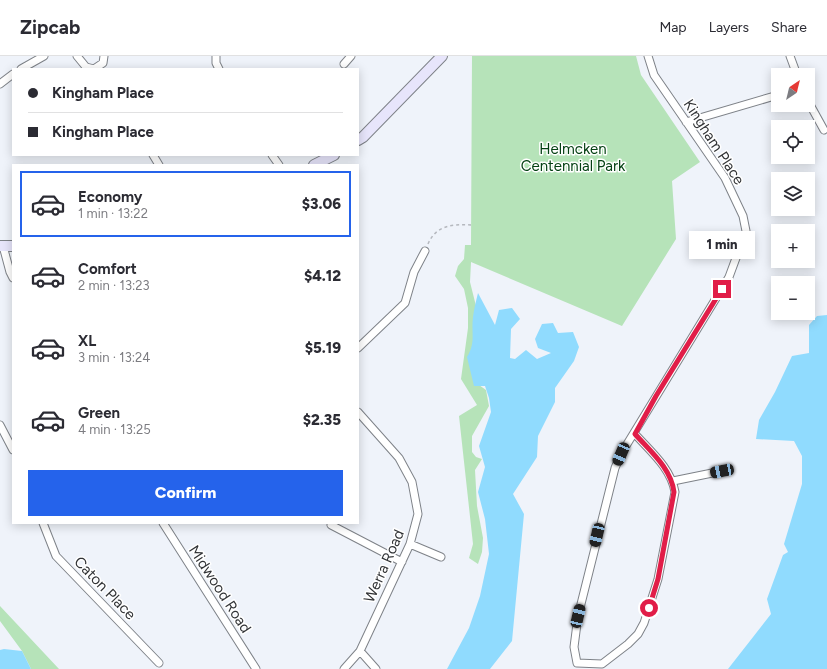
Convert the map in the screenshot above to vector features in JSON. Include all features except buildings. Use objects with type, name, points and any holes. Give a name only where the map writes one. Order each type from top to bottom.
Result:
[{"type":"main road","points":[[359,140],[364,137],[442,56]]},
{"type":"main road","points":[[316,164],[332,156]]},
{"type":"street","points":[[23,68],[44,56]]},
{"type":"street","points":[[77,56],[86,67],[90,68]]},
{"type":"street","points":[[96,68],[103,63],[104,56]]},
{"type":"street","points":[[216,56],[216,63],[218,68]]},
{"type":"street","points":[[344,64],[351,56]]},
{"type":"street","name":"Kingham Place","points":[[577,663],[574,647],[578,616],[597,535],[615,468],[621,454],[635,434],[656,396],[729,277],[746,231],[743,216],[725,178],[654,75],[648,56]]},
{"type":"street","points":[[790,56],[794,68]]},
{"type":"street","points":[[0,84],[12,75]]},
{"type":"street","points":[[686,122],[771,97]]},
{"type":"street","points":[[814,112],[824,130]]},
{"type":"street","points":[[5,246],[12,276]]},
{"type":"street","points":[[359,347],[405,303],[414,272],[425,251]]},
{"type":"street","name":"Werra Road","points":[[344,669],[360,651],[410,544],[418,514],[412,482],[399,458],[359,413]]},
{"type":"street","points":[[0,425],[12,448]]},
{"type":"street","points":[[571,669],[577,663],[602,664],[628,644],[638,634],[644,623],[658,579],[674,492],[673,481],[663,465],[635,434]]},
{"type":"street","points":[[673,481],[722,471]]},
{"type":"street","name":"Caton Place","points":[[42,524],[56,556],[159,663]]},
{"type":"street","name":"Midwood Road","points":[[163,524],[256,669]]},
{"type":"street","points":[[331,525],[402,562]]},
{"type":"street","points":[[410,544],[441,557]]},
{"type":"street","points":[[360,651],[376,669]]},
{"type":"path","points":[[425,251],[432,235],[453,224],[471,225]]},
{"type":"green space","name":"Helmcken Centennial Park","points":[[472,56],[636,56],[641,75],[700,162],[672,181],[676,239],[622,326],[471,262],[470,282],[476,306],[479,385],[486,390],[489,406],[472,436],[472,452],[476,457],[482,459],[475,470],[477,506],[483,538],[482,552],[478,564],[469,558],[473,544],[459,416],[477,405],[461,379],[468,328],[468,308],[464,289],[455,276],[458,266],[464,259],[465,245],[471,245]]},
{"type":"green space","points":[[0,606],[59,669],[31,669],[22,651],[0,621]]},
{"type":"water","points":[[478,293],[495,325],[499,310],[512,308],[520,319],[511,329],[510,358],[515,359],[526,350],[537,359],[551,353],[538,348],[535,339],[542,324],[553,323],[558,333],[573,332],[579,347],[574,361],[555,388],[555,402],[538,436],[537,457],[513,494],[524,514],[512,641],[490,669],[447,669],[469,628],[480,596],[489,554],[485,519],[478,492],[485,467],[479,446],[491,412],[485,386],[474,386],[467,357],[470,352],[472,342],[474,308]]},
{"type":"water","points":[[827,315],[827,669],[728,669],[771,614],[767,599],[783,555],[788,552],[784,544],[802,484],[802,456],[794,441],[756,439],[759,420],[775,392],[792,356],[809,353],[809,325],[817,316]]},
{"type":"water","points":[[0,650],[22,651],[31,669],[0,669]]},
{"type":"route","points":[[649,608],[658,579],[669,527],[674,492],[673,481],[663,465],[635,434],[656,396],[722,289]]}]
